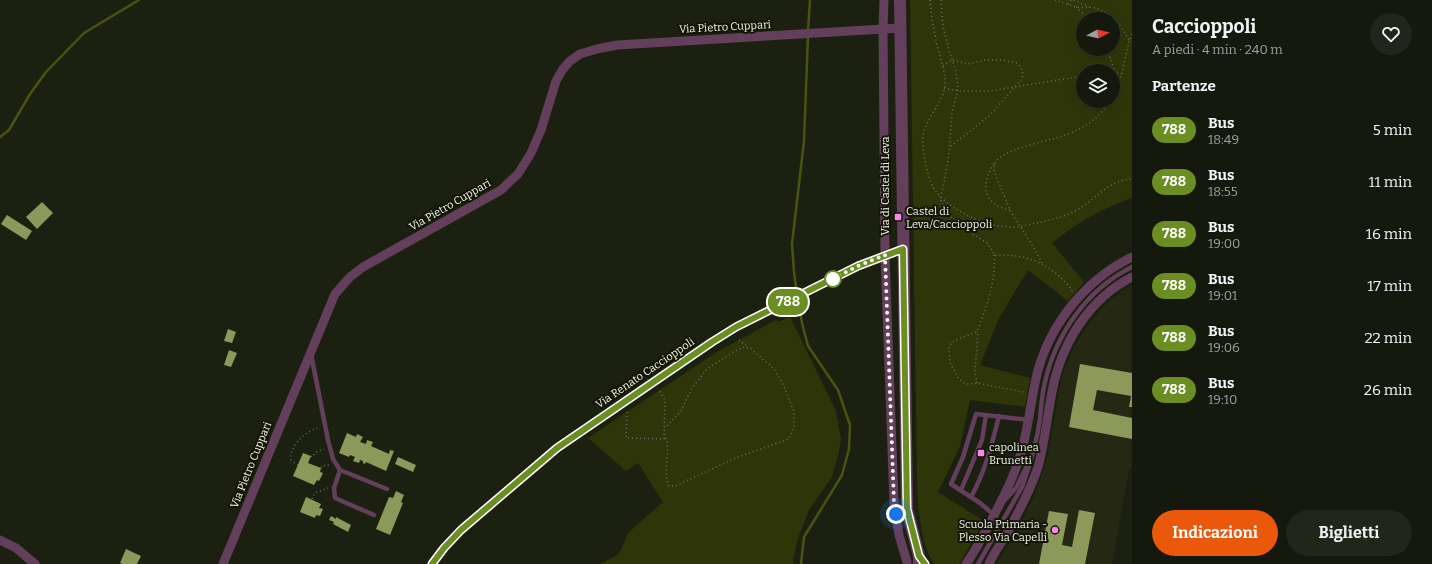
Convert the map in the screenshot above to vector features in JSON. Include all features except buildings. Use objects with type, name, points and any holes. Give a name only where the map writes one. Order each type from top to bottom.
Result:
[{"type":"street","name":"Via di Castel di Leva","points":[[884,0],[885,255],[894,503],[899,535],[907,562]]},
{"type":"street","name":"Via di Castel di Leva","points":[[900,0],[907,509],[921,561]]},
{"type":"street","name":"Via Pietro Cuppari","points":[[223,564],[335,294],[350,277],[363,268],[494,194],[518,174],[528,160],[537,141],[556,81],[563,68],[573,58],[589,51],[618,45],[900,28]]},
{"type":"street","name":"Via Renato Caccioppoli","points":[[432,564],[444,548],[461,530],[557,448],[712,342],[736,327],[858,266],[903,249]]},
{"type":"street","points":[[966,564],[1001,504],[1018,462],[1029,420],[1036,379],[1042,357],[1060,322],[1073,303],[1086,289],[1101,276],[1132,257]]},
{"type":"street","points":[[989,564],[1021,508],[1034,478],[1045,436],[1055,375],[1066,348],[1080,322],[1097,302],[1111,290],[1132,276]]},
{"type":"street","points":[[0,540],[16,548],[35,564]]},
{"type":"lane","points":[[978,564],[1022,487],[1027,474],[1035,442],[1047,372],[1055,350],[1076,314],[1093,294],[1112,279],[1132,267]]},
{"type":"lane","points":[[311,351],[330,449],[334,461],[340,470],[387,489]]},
{"type":"lane","points":[[994,515],[951,484],[963,457],[976,414],[1029,420]]},
{"type":"lane","points":[[961,490],[982,440],[986,415]]},
{"type":"lane","points":[[971,497],[985,466],[999,416]]},
{"type":"lane","points":[[1001,504],[1016,488],[1031,455]]},
{"type":"lane","points":[[340,470],[334,488],[335,498],[350,506],[374,515]]},
{"type":"path","points":[[930,0],[933,29],[943,66],[944,88],[942,95],[926,125],[923,138],[923,149],[929,177],[934,188],[941,196],[958,209],[988,223],[1006,227],[1020,226],[1030,225],[1068,214],[1079,209],[1111,185],[1121,180],[1132,178]]},
{"type":"path","points":[[941,0],[943,26],[956,72],[958,90],[952,113],[950,147],[941,201],[944,208],[957,224],[987,243],[994,255],[995,269],[993,280],[977,334],[975,371],[977,383]]},
{"type":"path","points":[[1055,0],[1076,7],[1082,12]]},
{"type":"path","points":[[1068,4],[1071,0]]},
{"type":"path","points":[[1074,0],[1089,7]]},
{"type":"path","points":[[1076,7],[1100,9],[1109,14],[1116,20],[1130,40]]},
{"type":"path","points":[[1120,74],[1132,34]]},
{"type":"path","points":[[943,66],[952,60],[968,64],[984,60],[1002,60],[1017,63],[1022,69],[1023,75],[1022,79],[990,115],[950,147]]},
{"type":"path","points":[[944,88],[977,92],[1076,77]]},
{"type":"path","points":[[1010,210],[996,205],[987,195],[985,180],[997,160],[1026,146],[1052,140],[1076,131],[1098,116],[1104,108]]},
{"type":"path","points":[[997,160],[994,165],[994,171],[1010,210],[1042,263]]},
{"type":"path","points":[[994,255],[1013,255],[1042,263],[1056,273],[1070,287],[1072,290],[1068,298],[1073,303]]},
{"type":"path","points":[[978,329],[976,332],[952,342],[949,347],[950,362],[959,379],[964,383],[977,383],[1028,392]]},
{"type":"path","points":[[664,434],[668,440],[666,466],[667,482],[669,486],[675,486],[738,457],[788,439],[794,427],[794,412],[784,386],[774,369],[739,340]]},
{"type":"path","points":[[665,428],[681,411],[692,388],[707,369],[735,351],[744,347],[750,348]]},
{"type":"path","points":[[627,412],[626,438],[664,439],[665,400],[659,390]]},
{"type":"path","points":[[298,465],[291,460],[291,454],[294,447],[308,433],[318,427],[326,426]]},
{"type":"path","points":[[311,456],[312,457],[320,450],[330,449]]},
{"type":"path","points":[[321,468],[322,466],[327,466],[334,461]]},
{"type":"path","points":[[312,499],[315,493],[327,488],[334,488]]},
{"type":"shaded area","points":[[1132,285],[1132,468],[1129,470],[1112,564],[997,564],[1021,523],[1036,492],[1048,455],[1062,376],[1072,351],[1085,329],[1097,314],[1109,301]]},
{"type":"green space","points":[[910,0],[1132,0],[1132,198],[1111,206],[1090,217],[1052,243],[1084,282],[1068,301],[1028,270],[999,318],[980,365],[1030,378],[1025,407],[970,400],[960,446],[938,492],[984,521],[959,564],[934,564],[925,545],[922,533],[918,498]]},
{"type":"green space","points":[[790,317],[836,411],[841,439],[832,477],[809,510],[798,538],[793,560],[794,564],[600,564],[619,554],[628,533],[663,502],[638,463],[626,471],[588,438],[717,352],[776,320],[778,322]]},
{"type":"waterway","points":[[0,137],[9,130],[30,94],[46,72],[84,33],[139,0]]},
{"type":"waterway","points":[[808,31],[810,0]]},
{"type":"waterway","points":[[797,294],[792,244],[804,141],[808,36]]},
{"type":"waterway","points":[[798,299],[808,346],[838,390],[850,425],[849,449],[842,475],[804,537],[801,564]]},
{"type":"bus line","name":"788","points":[[432,564],[454,536],[557,448],[712,342],[736,327],[858,266],[903,249],[907,509],[919,556],[925,564]]},
{"type":"place","name":"Castel di Leva/Caccioppoli","points":[[898,217]]},
{"type":"place","name":"capolinea Brunetti","points":[[981,453]]},
{"type":"place","name":"Scuola Primaria - Plesso Via Capelli","points":[[1055,530]]},
{"type":"route","points":[[833,279],[858,266],[885,255],[894,503],[896,514]]}]
